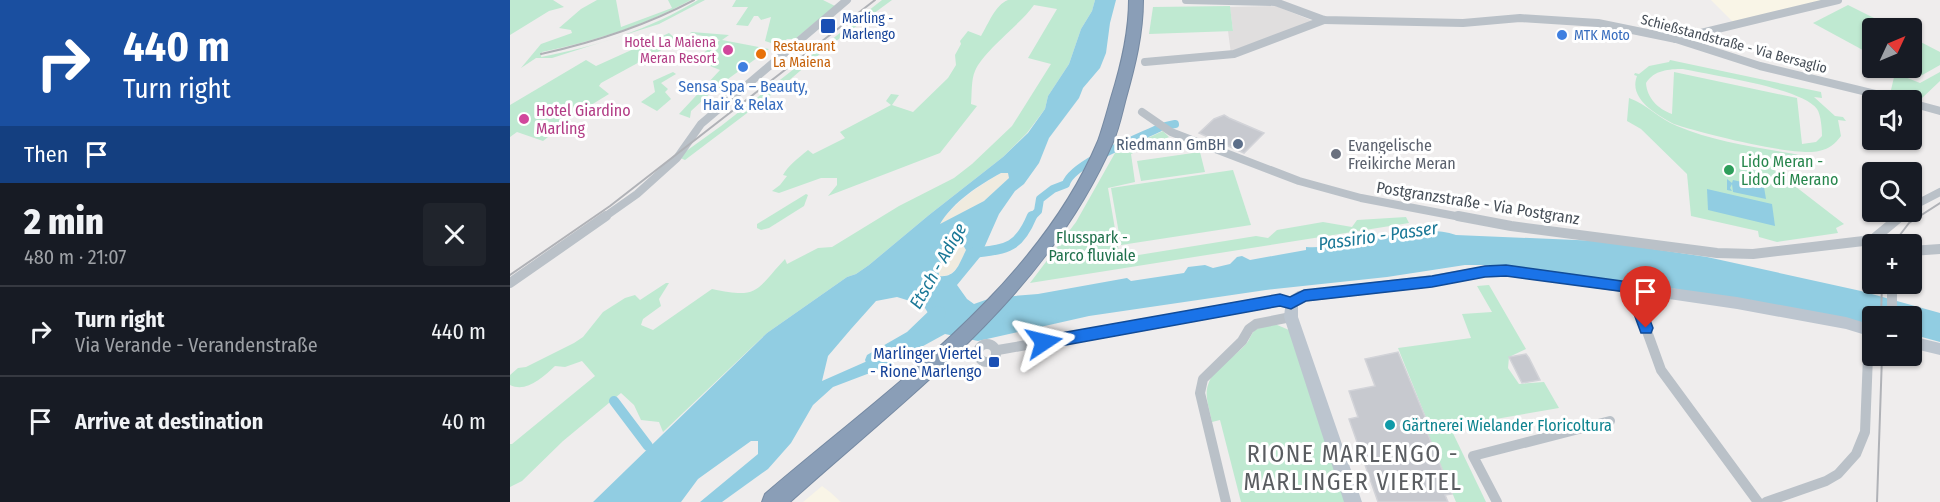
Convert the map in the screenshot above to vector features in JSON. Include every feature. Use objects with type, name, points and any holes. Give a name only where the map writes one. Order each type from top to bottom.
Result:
[{"type":"highway","points":[[796,497],[1023,285],[1045,258],[1102,171],[1128,113],[1140,44],[1141,1]]},
{"type":"highway","points":[[773,502],[958,347],[1014,283],[1064,219],[1128,113]]},
{"type":"street","points":[[510,283],[637,194],[672,163],[701,124],[847,0]]},
{"type":"street","name":"Schießstandstraße - Via Bersaglio","points":[[1186,0],[1273,1],[1290,4],[1324,20],[1463,23],[1520,18],[1598,23],[1676,39],[1760,66],[1862,91]]},
{"type":"street","points":[[1676,39],[1838,0]]},
{"type":"street","points":[[1145,62],[1234,54],[1324,20]]},
{"type":"street","points":[[1922,106],[1940,111]]},
{"type":"street","name":"Postgranzstraße - Via Postgranz","points":[[1128,113],[1299,181],[1361,198],[1511,226],[1717,254],[1753,254],[1872,240],[1894,222]]},
{"type":"street","points":[[1922,201],[1940,192]]},
{"type":"street","points":[[1922,250],[1940,249]]},
{"type":"street","points":[[1226,502],[1200,393],[1203,379],[1242,341],[1249,329],[1291,310],[1304,296],[1506,270],[1737,303],[1862,328]]},
{"type":"street","points":[[1631,287],[1661,370],[1758,502]]},
{"type":"street","points":[[998,350],[1280,300],[1291,310],[1353,502]]},
{"type":"street","points":[[1922,345],[1940,349]]},
{"type":"street","points":[[1766,502],[1827,481],[1838,474],[1856,454],[1865,432],[1868,366]]},
{"type":"street","points":[[1497,502],[1473,456],[1610,422]]},
{"type":"shaded area","points":[[1711,0],[1825,0],[1733,22]]},
{"type":"shaded area","points":[[1276,6],[1318,23],[1231,54],[1228,31],[1233,31],[1230,7]]},
{"type":"shaded area","points":[[822,486],[841,502],[803,502]]},
{"type":"green space","points":[[510,0],[553,0],[564,7],[549,11],[510,35]]},
{"type":"green space","points":[[597,0],[616,0],[621,27],[672,8],[668,0],[691,0],[655,18],[618,32],[542,52],[541,57],[612,39],[552,58],[536,58],[521,68],[541,44],[572,33],[571,30],[559,28],[581,9]]},
{"type":"green space","points":[[698,0],[705,0],[659,24],[625,35],[661,20]]},
{"type":"green space","points":[[736,0],[823,0],[835,6],[795,39],[787,39],[780,46],[765,41],[771,17],[761,20],[758,16],[754,16],[748,26],[736,25],[748,7],[732,7]]},
{"type":"green space","points":[[882,0],[892,0],[828,47],[779,89],[685,160],[678,157],[721,126]]},
{"type":"green space","points":[[1008,0],[1095,0],[1092,11],[1081,29],[1069,64],[1048,96],[1045,109],[1027,133],[1003,157],[869,265],[847,277],[767,333],[663,432],[659,422],[641,420],[634,405],[621,393],[563,441],[522,481],[510,487],[510,444],[595,376],[582,361],[565,367],[555,366],[534,383],[516,387],[510,385],[510,375],[518,368],[526,367],[574,343],[583,337],[603,312],[625,298],[635,295],[640,300],[666,283],[669,283],[659,299],[661,306],[643,319],[641,325],[653,330],[712,289],[739,293],[755,290],[785,259],[787,264],[818,248],[832,247],[899,206],[954,178],[1012,126],[1051,64],[1028,58],[1057,9],[1034,5],[986,55],[975,71],[973,79],[971,104],[977,106],[940,153],[828,196],[837,185],[837,178],[821,178],[779,193],[772,191],[787,176],[783,175],[787,169],[808,150],[813,154],[845,138],[840,132],[891,105],[886,101],[891,94],[899,95],[892,105],[913,112],[948,78],[956,65],[955,55],[961,44],[960,41],[968,31],[981,36],[996,10]]},
{"type":"green space","points":[[1848,5],[1874,18],[1862,18],[1862,50],[1813,23]]},
{"type":"green space","points":[[1230,6],[1233,31],[1149,34],[1153,7]]},
{"type":"green space","points":[[669,33],[678,41],[601,83],[599,86],[609,94],[578,113],[543,141],[517,132],[510,137],[510,105],[586,60],[596,66]]},
{"type":"green space","points":[[690,33],[729,35],[722,40],[769,49],[728,79],[731,81],[728,86],[715,89],[691,111],[690,118],[679,114],[720,70],[700,62],[697,58],[720,40]]},
{"type":"green space","points":[[1922,43],[1940,52],[1940,65],[1922,75]]},
{"type":"green space","points":[[1670,60],[1821,92],[1822,98],[1814,97],[1835,116],[1843,117],[1846,121],[1838,120],[1841,136],[1826,149],[1807,152],[1790,151],[1747,143],[1674,124],[1652,111],[1640,99],[1635,84],[1637,76],[1634,75],[1649,66]],"holes":[[[1683,69],[1776,89],[1808,101],[1817,109],[1822,136],[1816,142],[1802,144],[1797,98],[1674,72],[1672,114],[1658,106],[1651,98],[1646,83],[1658,73]]]},
{"type":"green space","points":[[673,72],[676,74],[661,83],[668,89],[665,92],[671,99],[657,111],[641,102],[655,92],[653,81]]},
{"type":"green space","points":[[1940,72],[1940,81],[1922,98],[1922,90],[1891,90],[1894,78],[1908,78],[1920,83]]},
{"type":"green space","name":"Lido Meran - Lido di Merano","points":[[1629,98],[1671,123],[1692,132],[1805,156],[1774,170],[1844,224],[1836,228],[1838,233],[1777,242],[1759,237],[1758,231],[1691,216],[1687,174],[1641,129],[1627,121]]},
{"type":"green space","name":"Flusspark - Parco fluviale","points":[[1163,131],[1169,137],[1131,154],[1135,182],[1108,188],[1120,258],[1256,236],[1268,238],[1277,230],[1323,222],[1352,227],[1357,220],[1406,217],[1409,223],[1030,283],[1076,222],[1115,153]]},
{"type":"green space","points":[[1200,152],[1205,172],[1141,181],[1137,161]]},
{"type":"green space","points":[[1233,170],[1251,225],[1121,245],[1111,188]]},
{"type":"green space","points":[[806,194],[808,195],[804,206],[769,228],[761,230],[757,228],[757,224]]},
{"type":"green space","points":[[1489,285],[1526,349],[1509,357],[1508,368],[1519,384],[1544,382],[1559,408],[1450,427],[1486,502],[1456,502],[1427,432],[1431,430],[1398,348],[1471,338],[1462,314],[1492,312],[1477,286]]},
{"type":"green space","points":[[1275,324],[1289,330],[1347,502],[1241,502],[1220,420],[1212,422],[1207,389],[1219,367],[1246,344],[1255,330]]},
{"type":"sand","points":[[1001,173],[1008,173],[1009,178],[984,201],[939,225],[959,202]]},
{"type":"sand","points":[[958,245],[963,245],[966,250],[959,265],[953,272],[939,276],[938,266]]},
{"type":"water","points":[[1095,0],[1116,0],[1106,53],[1100,68],[1083,88],[1079,98],[1049,138],[1039,163],[999,214],[980,257],[957,285],[967,299],[974,304],[991,298],[1038,294],[1127,278],[1131,281],[1184,273],[1188,267],[1205,265],[1213,268],[1230,264],[1237,257],[1242,256],[1250,260],[1306,250],[1306,247],[1324,247],[1402,233],[1439,231],[1456,235],[1599,241],[1707,257],[1861,291],[1862,294],[1872,294],[1915,306],[1862,306],[1862,324],[1670,288],[1497,265],[1465,265],[1387,277],[1266,290],[1089,316],[978,341],[945,334],[883,368],[833,387],[813,405],[791,443],[768,469],[722,502],[700,502],[758,454],[758,441],[751,441],[698,479],[681,502],[593,502],[767,333],[847,277],[869,265],[1003,157],[1028,133],[1045,109],[1048,96],[1069,64],[1081,29],[1092,11]],"holes":[[[1001,173],[1008,173],[1009,178],[984,201],[940,224],[959,201]],[[958,245],[963,245],[966,250],[959,265],[949,275],[939,276],[938,266]],[[897,297],[923,305],[930,316],[922,332],[881,355],[822,381],[828,356],[876,301]]]},
{"type":"water","points":[[1727,179],[1732,183],[1733,180],[1764,187],[1766,199],[1733,192],[1732,184],[1730,188],[1732,191],[1727,190]]},
{"type":"water","points":[[1707,189],[1772,204],[1775,226],[1708,210]]},
{"type":"water","points":[[1922,308],[1940,313],[1940,342],[1922,337]]},
{"type":"building","name":"Riedmann GmBH","points":[[1224,115],[1264,133],[1244,153],[1199,133],[1214,119]]},
{"type":"building","name":"Gärtnerei Wielander Floricoltura","points":[[1398,352],[1431,431],[1427,432],[1452,494],[1445,495],[1448,502],[1378,502],[1349,419],[1358,417],[1349,391],[1375,386],[1365,359]]},
{"type":"building","points":[[1526,354],[1540,380],[1522,383],[1509,357]]},
{"type":"waterway","points":[[1166,126],[1175,124]]},
{"type":"waterway","points":[[1031,218],[1038,211],[1040,199],[1053,189],[1066,184],[1080,168],[1106,152],[1159,128]]},
{"type":"waterway","points":[[972,253],[1002,248],[1016,242],[1031,218]]},
{"type":"waterway","name":"Etsch - Adige","points":[[873,360],[913,337],[938,313]]},
{"type":"waterway","points":[[614,401],[648,446]]},
{"type":"railway","points":[[541,54],[619,32],[657,18],[694,0]]},
{"type":"railway","points":[[510,275],[610,206],[875,0]]},
{"type":"railway","points":[[1901,234],[1909,223],[1940,203]]},
{"type":"railway","points":[[1881,306],[1882,294]]},
{"type":"railway","points":[[1877,502],[1882,366]]},
{"type":"place","name":"Marling - Marlengo","points":[[828,26]]},
{"type":"place","name":"MTK Moto","points":[[1562,35]]},
{"type":"place","name":"Hotel La Maiena Meran Resort","points":[[728,50]]},
{"type":"place","name":"Restaurant La Maiena","points":[[761,54]]},
{"type":"place","name":"Sensa Spa – Beauty, Hair & Relax","points":[[743,67]]},
{"type":"place","name":"Hotel Giardino Marling","points":[[524,119]]},
{"type":"place","name":"Riedmann GmBH","points":[[1238,144]]},
{"type":"place","name":"Evangelische Freikirche Meran","points":[[1336,154]]},
{"type":"place","name":"Lido Meran - Lido di Merano","points":[[1729,170]]},
{"type":"place","name":"Marlinger Viertel - Rione Marlengo","points":[[994,362]]},
{"type":"place","name":"Gärtnerei Wielander Floricoltura","points":[[1390,425]]},
{"type":"district","name":"RIONE MARLENGO - MARLINGER VIERTEL","points":[[1353,468]]},
{"type":"route","points":[[1044,342],[1280,300],[1291,303],[1294,299],[1304,296],[1506,270],[1631,287],[1646,328]]},
{"type":"water label","name":"Passirio - Passer","points":[[1378,236]]}]
